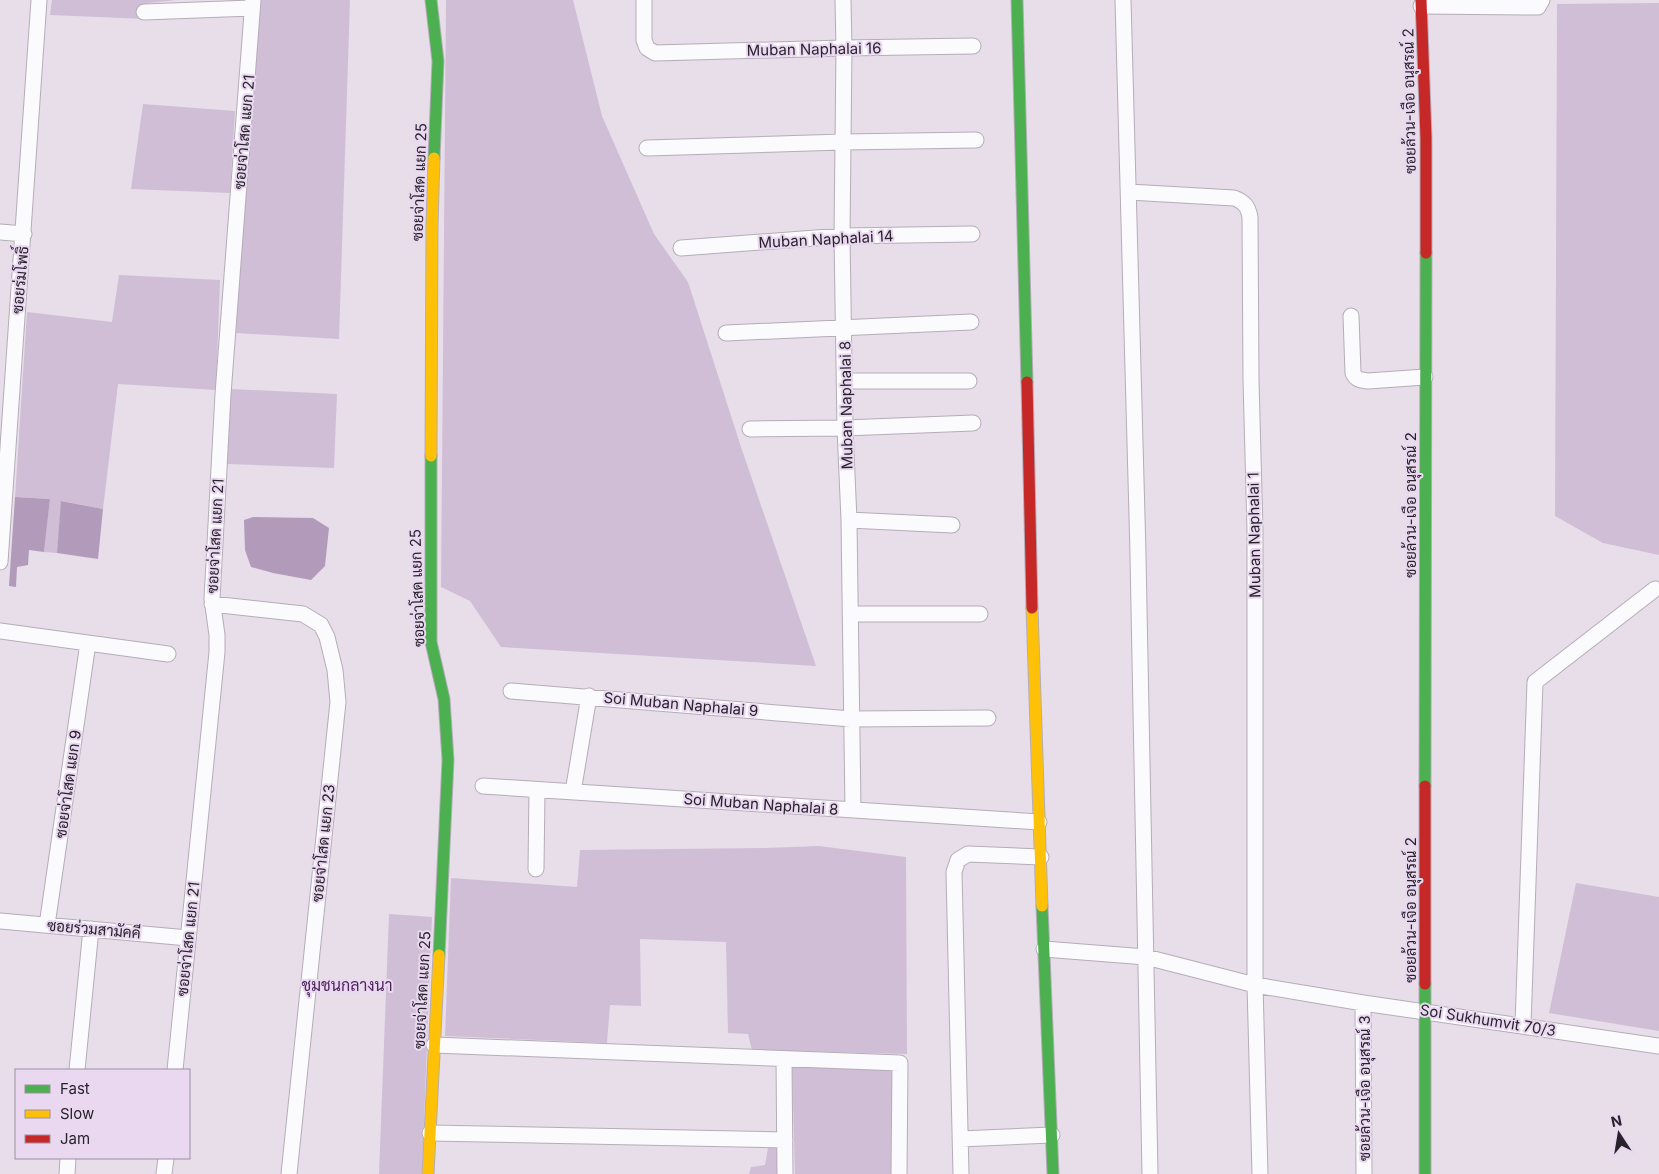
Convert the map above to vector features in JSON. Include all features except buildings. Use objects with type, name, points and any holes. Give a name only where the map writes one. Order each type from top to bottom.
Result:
[{"type":"street","name":"ซอยร่มโพธิ์","points":[[0,561],[39,0]]},
{"type":"street","name":"ซอยจ่าโสด แยก 25","points":[[428,1174],[448,760],[444,699],[431,642],[430,607],[432,225],[438,61],[431,0]]},
{"type":"street","name":"Muban Naphalai 16","points":[[644,0],[644,40],[647,48],[655,52],[973,46]]},
{"type":"street","name":"Muban Naphalai 8","points":[[843,0],[842,236],[845,428],[849,520],[853,810]]},
{"type":"street","points":[[1017,0],[1035,715],[1053,1174]]},
{"type":"street","points":[[1123,0],[1129,192],[1150,1174]]},
{"type":"street","points":[[1421,3],[1538,7],[1542,0]]},
{"type":"street","name":"ซอยล้วน-เจือ อนุสรณ์ 2","points":[[1421,3],[1426,138],[1425,1174]]},
{"type":"street","points":[[144,12],[253,4]]},
{"type":"street","name":"ซอยจ่าโสด แยก 21","points":[[175,1069],[217,652],[217,634],[212,604],[223,394],[253,4]]},
{"type":"street","points":[[647,148],[976,140]]},
{"type":"street","name":"Muban Naphalai 1","points":[[1129,192],[1234,198],[1242,201],[1248,208],[1250,217],[1254,530],[1255,985],[1260,1174]]},
{"type":"street","points":[[0,232],[24,234]]},
{"type":"street","name":"Muban Naphalai 14","points":[[681,248],[842,236],[972,234]]},
{"type":"street","points":[[1351,316],[1353,373],[1355,378],[1368,381],[1425,377]]},
{"type":"street","points":[[726,333],[972,322]]},
{"type":"street","points":[[844,381],[969,381]]},
{"type":"street","points":[[750,429],[845,428],[973,423]]},
{"type":"street","points":[[849,520],[952,525]]},
{"type":"street","points":[[1523,1025],[1535,682],[1655,589]]},
{"type":"street","name":"ซอยจ่าโสด แยก 23","points":[[212,604],[303,614],[320,625],[327,637],[335,670],[338,702],[289,1174]]},
{"type":"street","points":[[850,614],[980,614]]},
{"type":"street","points":[[0,631],[168,654]]},
{"type":"street","name":"ซอยจ่าโสด แยก 9","points":[[47,925],[88,643]]},
{"type":"street","name":"Soi Muban Naphalai 9","points":[[511,691],[851,719],[988,718]]},
{"type":"street","points":[[573,792],[589,696]]},
{"type":"street","name":"Soi Muban Naphalai 8","points":[[483,786],[1039,822]]},
{"type":"street","points":[[536,869],[537,790]]},
{"type":"street","points":[[961,1174],[954,872],[958,860],[968,854],[1041,857]]},
{"type":"street","name":"ซอยร่วมสามัคคี","points":[[0,921],[188,938]]},
{"type":"street","points":[[77,1069],[91,929]]},
{"type":"street","name":"Soi Sukhumvit 70/3","points":[[1044,949],[1146,958],[1255,985],[1364,1003],[1425,1010],[1659,1046]]},
{"type":"street","name":"ซอยล้วน-เจือ อนุสรณ์ 3","points":[[1364,1003],[1364,1174]]},
{"type":"street","points":[[434,1045],[900,1063],[899,1174]]},
{"type":"street","points":[[784,1059],[785,1174]]},
{"type":"street","points":[[430,1133],[785,1140]]},
{"type":"street","points":[[960,1139],[1052,1134]]},
{"type":"street","points":[[67,1174],[68,1159]]},
{"type":"street","points":[[164,1174],[166,1159]]},
{"type":"shaded area","points":[[52,0],[177,0],[148,3],[146,19],[50,15]]},
{"type":"shaded area","points":[[261,0],[350,0],[339,339],[236,333],[241,242]]},
{"type":"shaded area","points":[[446,0],[573,0],[602,116],[654,234],[688,282],[741,447],[816,666],[501,647],[470,601],[441,587]]},
{"type":"shaded area","points":[[1659,3],[1659,555],[1603,543],[1555,516],[1557,4]]},
{"type":"shaded area","points":[[143,104],[235,111],[230,193],[131,189]]},
{"type":"shaded area","points":[[119,275],[220,280],[216,390],[118,384],[103,509],[62,501],[57,553],[44,552],[50,499],[15,497],[27,312],[112,322]]},
{"type":"shaded area","points":[[230,389],[337,394],[334,468],[227,464]]},
{"type":"shaded area","points":[[15,497],[50,499],[44,552],[29,550],[28,565],[17,567],[16,587],[9,586]]},
{"type":"shaded area","points":[[61,501],[103,509],[98,559],[57,553]]},
{"type":"shaded area","points":[[253,517],[313,518],[329,528],[325,566],[311,580],[251,567],[245,550],[244,520]]},
{"type":"shaded area","points":[[819,846],[906,857],[907,1054],[752,1050],[748,1034],[728,1033],[726,942],[640,939],[641,1006],[610,1005],[607,1043],[445,1036],[451,878],[577,887],[580,850]]},
{"type":"shaded area","points":[[1576,883],[1659,897],[1659,1031],[1549,1013]]},
{"type":"shaded area","points":[[389,914],[432,917],[422,1174],[379,1174]]},
{"type":"shaded area","points":[[792,1065],[896,1068],[894,1174],[795,1174]]},
{"type":"shaded area","points":[[780,1146],[780,1174],[749,1174],[751,1167],[765,1165],[768,1148]]},
{"type":"traffic: fast","points":[[431,0],[438,61],[434,158]]},
{"type":"traffic: fast","points":[[1017,0],[1027,382]]},
{"type":"traffic: fast","points":[[1425,786],[1426,253]]},
{"type":"traffic: fast","points":[[431,456],[431,642],[444,699],[448,760],[439,955]]},
{"type":"traffic: fast","points":[[1042,906],[1053,1174]]},
{"type":"traffic: fast","points":[[1425,984],[1425,1174]]},
{"type":"traffic: slow","points":[[431,456],[434,158]]},
{"type":"traffic: slow","points":[[1032,608],[1042,906]]},
{"type":"traffic: slow","points":[[428,1174],[439,955]]},
{"type":"traffic: jam","points":[[1421,0],[1426,138],[1426,253]]},
{"type":"traffic: jam","points":[[1027,382],[1032,608]]},
{"type":"traffic: jam","points":[[1425,786],[1425,984]]},
{"type":"district","name":"ชุมชนกลางนา","points":[[347,985]]}]
